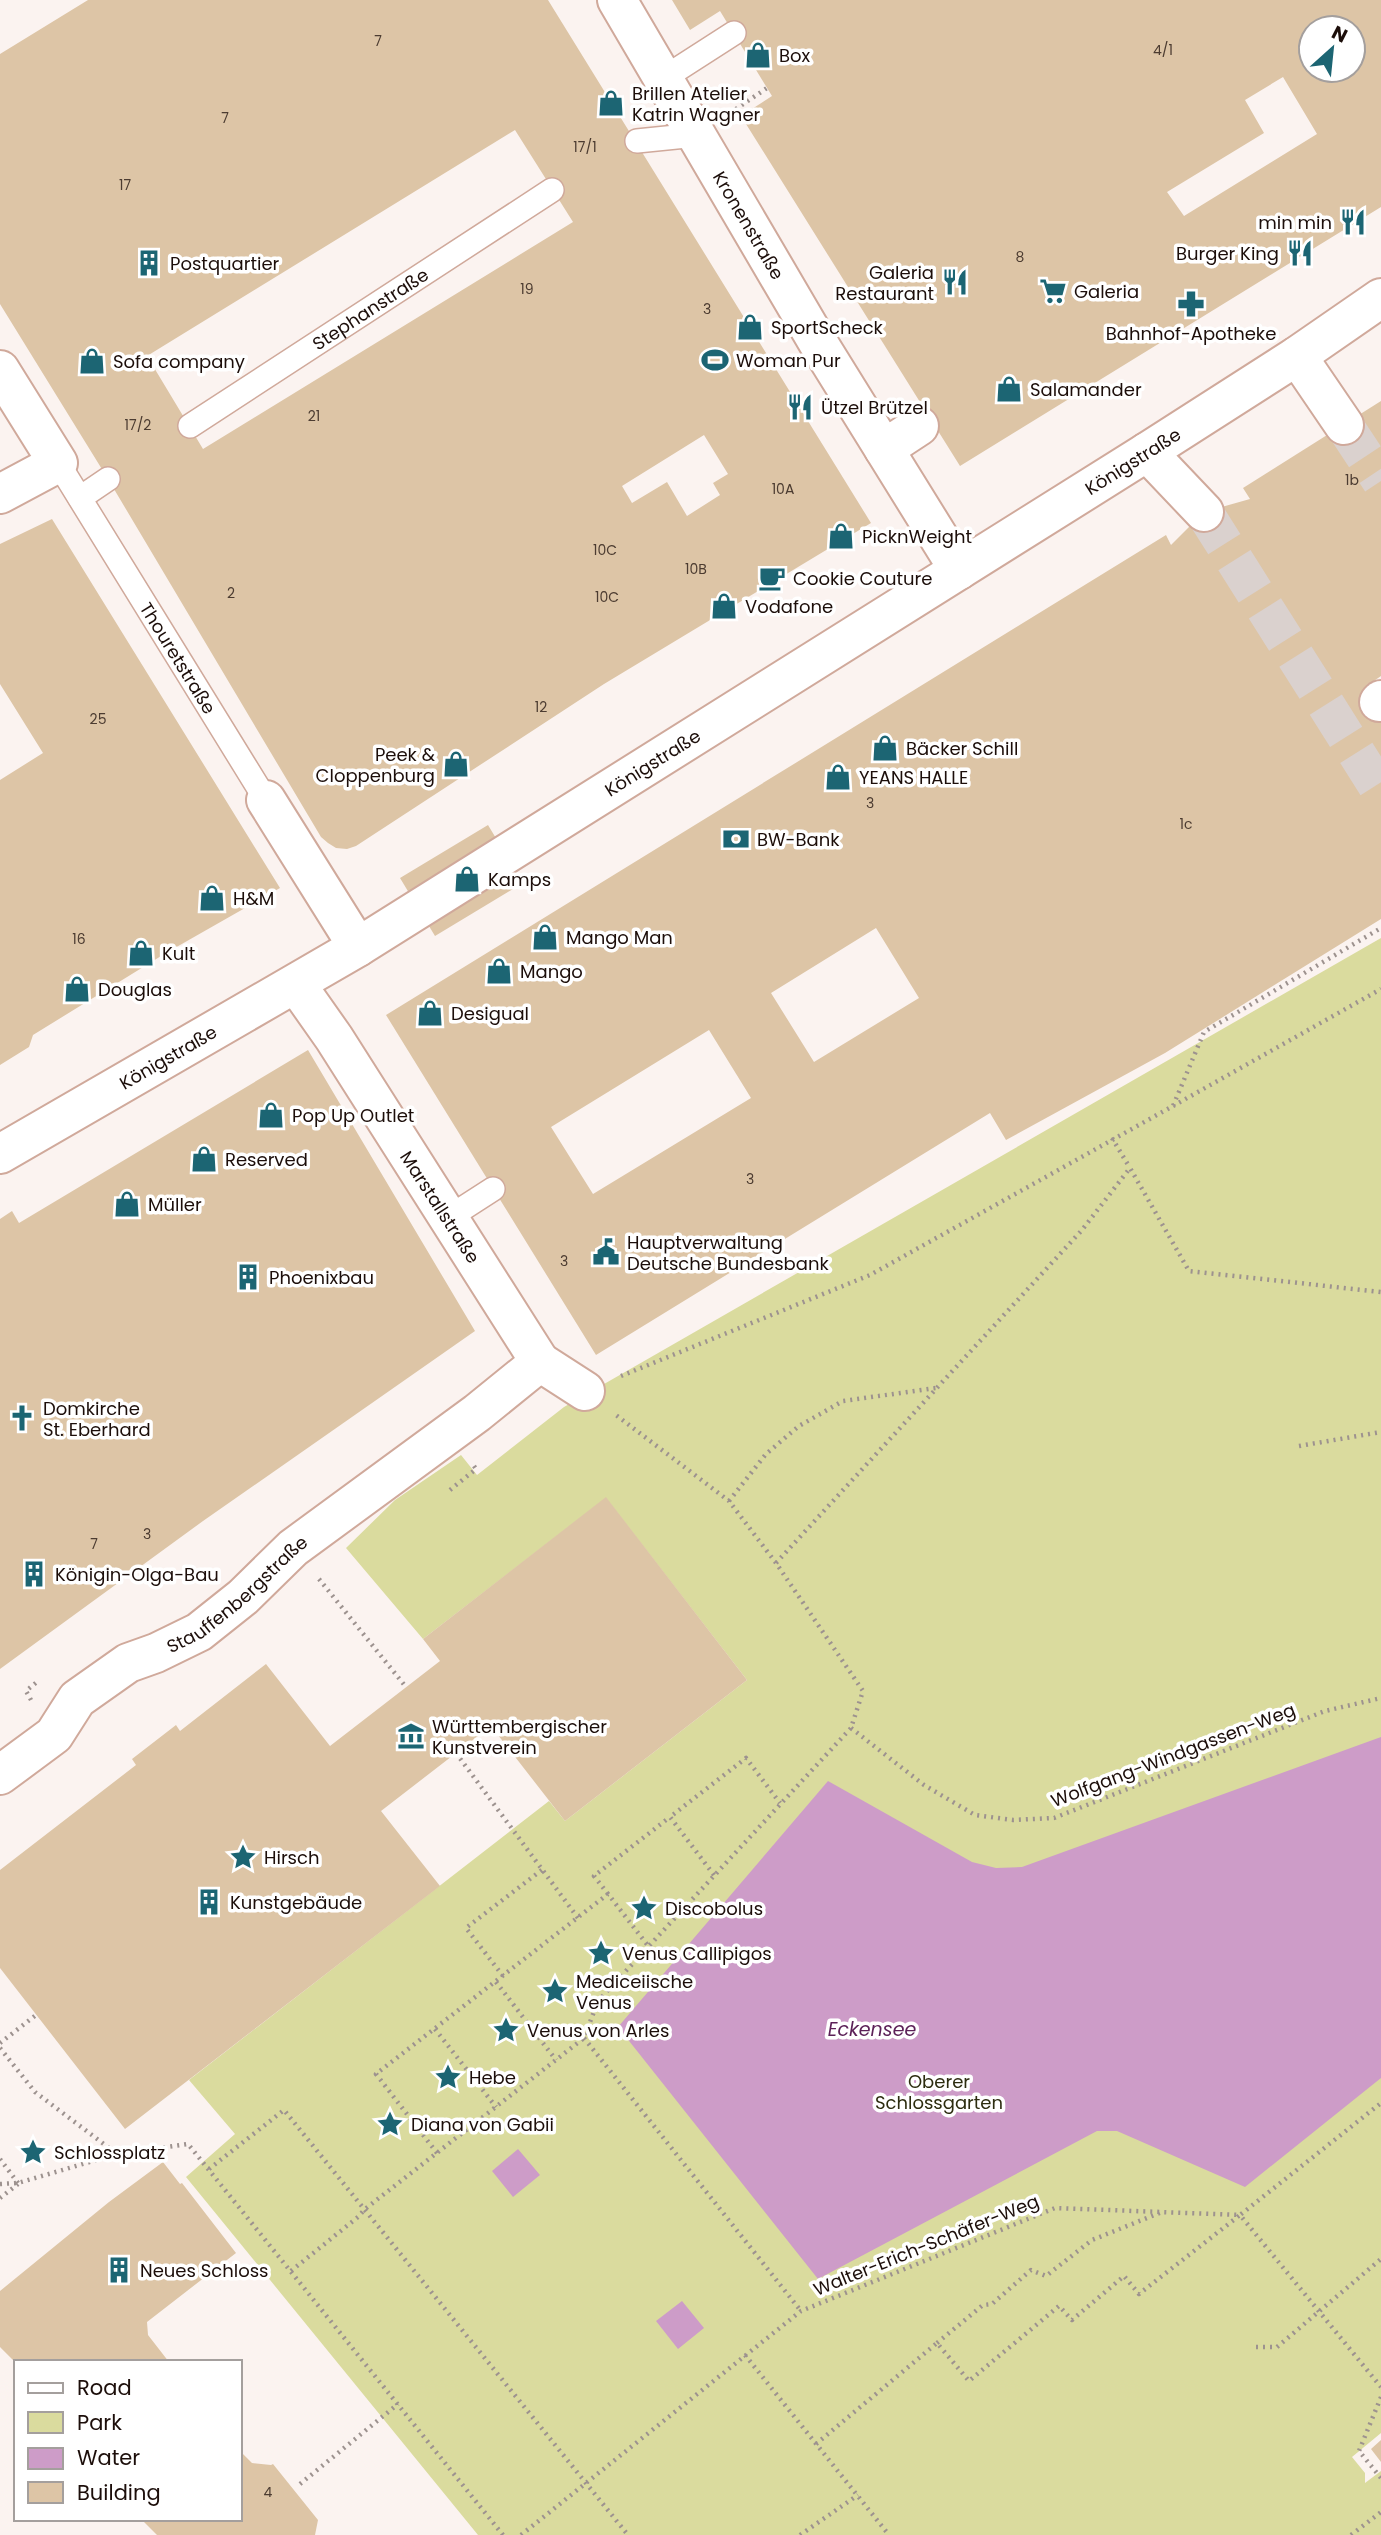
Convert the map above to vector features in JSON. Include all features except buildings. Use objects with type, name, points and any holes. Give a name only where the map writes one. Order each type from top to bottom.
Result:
[{"type":"street","name":"Kronenstraße","points":[[617,0],[959,570]]},
{"type":"street","name":"Königstraße","points":[[0,1154],[358,947],[1147,452],[1297,356],[1381,298]]},
{"type":"street","points":[[1297,356],[1344,425]]},
{"type":"street","name":"Thouretstraße","points":[[0,370],[58,463]]},
{"type":"street","points":[[884,449],[919,426]]},
{"type":"street","points":[[1147,452],[1203,512]]},
{"type":"street","points":[[0,494],[58,463]]},
{"type":"street","name":"Thouretstraße","points":[[266,800],[358,947]]},
{"type":"street","name":"Marstallstraße","points":[[296,984],[334,1038],[540,1362]]},
{"type":"street","points":[[540,1362],[585,1391]]},
{"type":"street","name":"Stauffenbergstraße","points":[[0,1775],[54,1735],[78,1699],[128,1663],[200,1632],[243,1597],[293,1548],[477,1413],[540,1362]]},
{"type":"lane","points":[[664,78],[734,33]]},
{"type":"lane","points":[[636,141],[696,135]]},
{"type":"lane","name":"Stephanstraße","points":[[190,426],[552,191]]},
{"type":"lane","name":"Thouretstraße","points":[[58,463],[266,800]]},
{"type":"lane","points":[[79,498],[108,479]]},
{"type":"lane","points":[[447,1218],[493,1189]]},
{"type":"path","points":[[1173,1106],[1204,1031],[1381,928]]},
{"type":"path","points":[[585,1391],[870,1275],[1381,989]]},
{"type":"path","points":[[1112,1138],[1189,1271],[1381,1292]]},
{"type":"path","points":[[776,1563],[1082,1230],[1130,1168]]},
{"type":"path","points":[[729,1501],[766,1454],[799,1426],[843,1401],[938,1388]]},
{"type":"path","points":[[290,2271],[584,2038],[598,2001],[851,1728],[863,1691],[776,1563],[729,1501],[585,1391]]},
{"type":"path","points":[[1299,1446],[1381,1432]]},
{"type":"path","points":[[450,1490],[475,1469]]},
{"type":"path","points":[[293,1548],[406,1688]]},
{"type":"path","name":"Wolfgang-Windgassen-Weg","points":[[851,1728],[924,1785],[975,1815],[1013,1820],[1054,1818],[1325,1711],[1381,1698]]},
{"type":"path","points":[[456,1753],[578,1918]]},
{"type":"path","points":[[649,1947],[594,1876],[746,1758],[781,1804]]},
{"type":"path","points":[[670,1817],[714,1875]]},
{"type":"path","points":[[503,1976],[466,1928],[543,1869]]},
{"type":"path","points":[[437,2153],[376,2074],[608,1894]]},
{"type":"path","points":[[496,1982],[556,2060]]},
{"type":"path","points":[[36,2015],[0,2045],[34,2092],[117,2154]]},
{"type":"path","points":[[435,2029],[496,2107]]},
{"type":"path","points":[[584,2038],[801,2311]]},
{"type":"path","points":[[937,2343],[969,2381],[1059,2305],[1072,2320],[1124,2276],[1139,2294],[1381,2103]]},
{"type":"path","points":[[209,2169],[284,2110],[628,2535]]},
{"type":"path","points":[[0,2184],[18,2183],[117,2154],[188,2144],[503,2535]]},
{"type":"path","points":[[0,2159],[18,2183]]},
{"type":"path","points":[[0,2198],[18,2183]]},
{"type":"path","name":"Walter-Erich-Schäfer-Weg","points":[[521,2535],[801,2311],[1055,2208],[1240,2215]]},
{"type":"path","points":[[816,2444],[983,2305],[992,2304],[1031,2270],[1046,2276],[1092,2240],[1164,2212]]},
{"type":"path","points":[[1240,2215],[1381,2387]]},
{"type":"path","points":[[1256,2347],[1277,2347],[1381,2259]]},
{"type":"path","points":[[745,2355],[889,2535]]},
{"type":"path","points":[[1381,2397],[1359,2451],[1381,2477]]},
{"type":"path","points":[[300,2484],[398,2404]]},
{"type":"path","points":[[800,2535],[858,2495]]},
{"type":"path","points":[[1352,2535],[1381,2511]]},
{"type":"green space","name":"Oberer Schlossgarten","points":[[1381,938],[1381,2433],[1352,2457],[1365,2473],[1365,2483],[1381,2471],[1381,2535],[478,2535],[186,2177],[235,2134],[189,2080],[549,1801],[565,1821],[747,1680],[606,1498],[423,1639],[346,1548],[395,1500],[461,1455],[477,1475],[564,1407]]},
{"type":"water","name":"Eckensee","points":[[1381,1737],[1381,2078],[1245,2187],[1117,2131],[1097,2131],[818,2279],[618,2027],[828,1781],[972,1862],[996,1868],[1022,1867]]},
{"type":"water","points":[[518,2149],[540,2175],[513,2197],[492,2171]]},
{"type":"water","points":[[682,2301],[704,2328],[678,2349],[656,2321]]},
{"type":"tunnel","points":[[1344,425],[1381,481]]},
{"type":"tunnel","points":[[1204,512],[1381,792]]},
{"type":"place","name":"Box","points":[[758,55]]},
{"type":"place","name":"Brillen Atelier Katrin Wagner","points":[[611,103]]},
{"type":"place","name":"min min","points":[[1353,222]]},
{"type":"place","name":"Burger King","points":[[1300,253]]},
{"type":"place","name":"Postquartier","points":[[149,263]]},
{"type":"place","name":"Galeria Restaurant","points":[[955,282]]},
{"type":"place","name":"Galeria","points":[[1053,291]]},
{"type":"place","name":"Bahnhof-Apotheke","points":[[1191,304]]},
{"type":"place","name":"SportScheck","points":[[750,327]]},
{"type":"place","name":"Woman Pur","points":[[715,360]]},
{"type":"place","name":"Sofa company","points":[[92,361]]},
{"type":"place","name":"Salamander","points":[[1009,389]]},
{"type":"place","name":"Ützel Brützel","points":[[800,407]]},
{"type":"place","name":"PicknWeight","points":[[841,536]]},
{"type":"place","name":"Cookie Couture","points":[[772,578]]},
{"type":"place","name":"Vodafone","points":[[724,606]]},
{"type":"place","name":"Bäcker Schill","points":[[885,748]]},
{"type":"place","name":"Peek & Cloppenburg","points":[[456,764]]},
{"type":"place","name":"YEANS HALLE","points":[[838,777]]},
{"type":"place","name":"BW-Bank","points":[[736,839]]},
{"type":"place","name":"Kamps","points":[[467,879]]},
{"type":"place","name":"H&M","points":[[212,898]]},
{"type":"place","name":"Mango Man","points":[[545,937]]},
{"type":"place","name":"Kult","points":[[141,953]]},
{"type":"place","name":"Mango","points":[[499,971]]},
{"type":"place","name":"Douglas","points":[[77,989]]},
{"type":"place","name":"Desigual","points":[[430,1013]]},
{"type":"place","name":"Pop Up Outlet","points":[[271,1115]]},
{"type":"place","name":"Reserved","points":[[204,1159]]},
{"type":"place","name":"Müller","points":[[127,1204]]},
{"type":"place","name":"Hauptverwaltung Deutsche Bundesbank","points":[[606,1252]]},
{"type":"place","name":"Phoenixbau","points":[[248,1277]]},
{"type":"place","name":"Domkirche St. Eberhard","points":[[22,1418]]},
{"type":"place","name":"Königin-Olga-Bau","points":[[34,1574]]},
{"type":"place","name":"Württembergischer Kunstverein","points":[[411,1736]]},
{"type":"place","name":"Hirsch","points":[[243,1857]]},
{"type":"place","name":"Kunstgebäude","points":[[209,1902]]},
{"type":"place","name":"Discobolus","points":[[644,1908]]},
{"type":"place","name":"Venus Callipigos","points":[[601,1953]]},
{"type":"place","name":"Mediceiische Venus","points":[[555,1991]]},
{"type":"place","name":"Venus von Arles","points":[[506,2030]]},
{"type":"place","name":"Hebe","points":[[448,2077]]},
{"type":"place","name":"Diana von Gabii","points":[[390,2124]]},
{"type":"place","name":"Schlossplatz","points":[[33,2152]]},
{"type":"place","name":"Neues Schloss","points":[[119,2270]]}]
